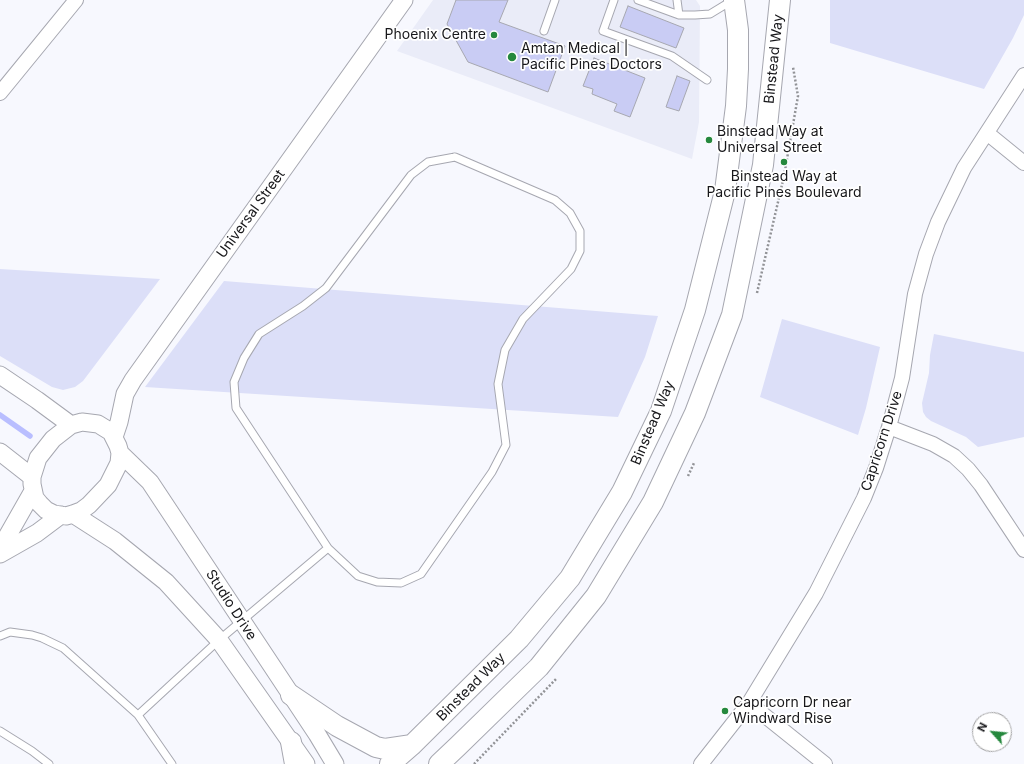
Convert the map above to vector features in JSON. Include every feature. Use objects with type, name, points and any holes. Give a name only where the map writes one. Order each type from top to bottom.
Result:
[{"type":"main road","name":"Binstead Way","points":[[390,764],[412,745],[519,639],[570,578],[622,492],[661,411],[694,310],[725,191],[736,106],[738,69],[738,30],[733,0]]},
{"type":"main road","name":"Binstead Way","points":[[439,764],[539,667],[596,596],[653,502],[695,413],[732,315],[763,165],[780,0]]},
{"type":"main road","points":[[291,695],[337,726],[376,747],[385,749],[412,745]]},
{"type":"main road","points":[[291,742],[295,764]]},
{"type":"street","points":[[0,93],[76,0]]},
{"type":"street","name":"Universal Street","points":[[114,436],[119,422],[121,406],[125,394],[133,380],[404,0]]},
{"type":"street","name":"Capricorn Drive","points":[[701,764],[749,703],[816,594],[864,498],[890,427],[902,378],[915,294],[926,254],[951,193],[964,168],[1024,75]]},
{"type":"street","points":[[986,133],[1024,163]]},
{"type":"street","points":[[0,376],[37,400],[71,425]]},
{"type":"street","points":[[0,549],[32,484],[38,458],[53,438],[71,425],[82,422],[91,422],[106,428],[114,436],[120,453],[118,463],[108,485],[89,505],[81,511],[67,515],[0,554]]},
{"type":"street","points":[[890,427],[933,444],[954,456],[968,469],[981,485],[1024,550]]},
{"type":"street","points":[[0,452],[32,484],[40,504],[46,510],[67,515]]},
{"type":"street","name":"Studio Drive","points":[[120,453],[150,482],[317,734],[335,764]]},
{"type":"street","name":"Studio Drive","points":[[67,515],[115,541],[166,582],[219,640],[306,764]]},
{"type":"street","points":[[749,703],[825,764]]},
{"type":"lane","points":[[544,31],[555,0]]},
{"type":"lane","points":[[614,0],[603,30],[672,56],[707,80]]},
{"type":"lane","points":[[638,0],[679,15],[710,14],[733,0]]},
{"type":"lane","points":[[677,0],[679,15]]},
{"type":"lane","points":[[455,157],[555,200],[570,213],[580,231],[580,251],[571,269],[523,319],[506,350],[498,384],[506,445],[492,472],[421,574],[401,583],[377,582],[358,576],[328,548],[236,408],[234,382],[244,358],[259,334],[303,306],[326,288],[411,175],[428,162],[455,157]]},
{"type":"lane","points":[[138,715],[219,640],[328,548]]},
{"type":"lane","points":[[0,636],[10,632],[26,634],[42,638],[63,648],[138,715],[172,764]]},
{"type":"lane","points":[[0,731],[32,751],[49,764]]},
{"type":"shaded area","points":[[433,0],[696,0],[700,6],[699,122],[692,159],[397,51]]},
{"type":"shaded area","points":[[830,0],[1024,0],[1024,15],[1013,38],[984,89],[830,43]]},
{"type":"shaded area","points":[[0,269],[160,279],[83,381],[75,387],[63,390],[52,387],[0,356]]},
{"type":"shaded area","points":[[224,281],[658,316],[645,357],[618,417],[145,387]]},
{"type":"shaded area","points":[[782,319],[880,347],[866,408],[858,435],[760,397]]},
{"type":"shaded area","points":[[934,334],[1024,352],[1024,437],[978,447],[966,437],[931,421],[926,417],[923,412],[922,403],[929,373],[930,355]]},
{"type":"building","name":"Phoenix Centre","points":[[456,0],[508,0],[499,22],[565,46],[548,92],[468,62],[447,24]]},
{"type":"building","points":[[628,6],[684,28],[676,48],[620,27]]},
{"type":"building","points":[[594,58],[645,78],[630,117],[614,111],[617,104],[592,94],[593,89],[583,86]]},
{"type":"building","points":[[677,76],[690,81],[679,111],[666,107]]},
{"type":"waterway","points":[[0,415],[30,436]]},
{"type":"place","name":"Phoenix Centre","points":[[494,35]]},
{"type":"place","name":"Amtan Medical | Pacific Pines Doctors","points":[[512,57]]},
{"type":"place","name":"Binstead Way at Universal Street","points":[[709,140]]},
{"type":"place","name":"Binstead Way at Pacific Pines Boulevard","points":[[784,162]]},
{"type":"place","name":"Capricorn Dr near Windward Rise","points":[[725,711]]}]
